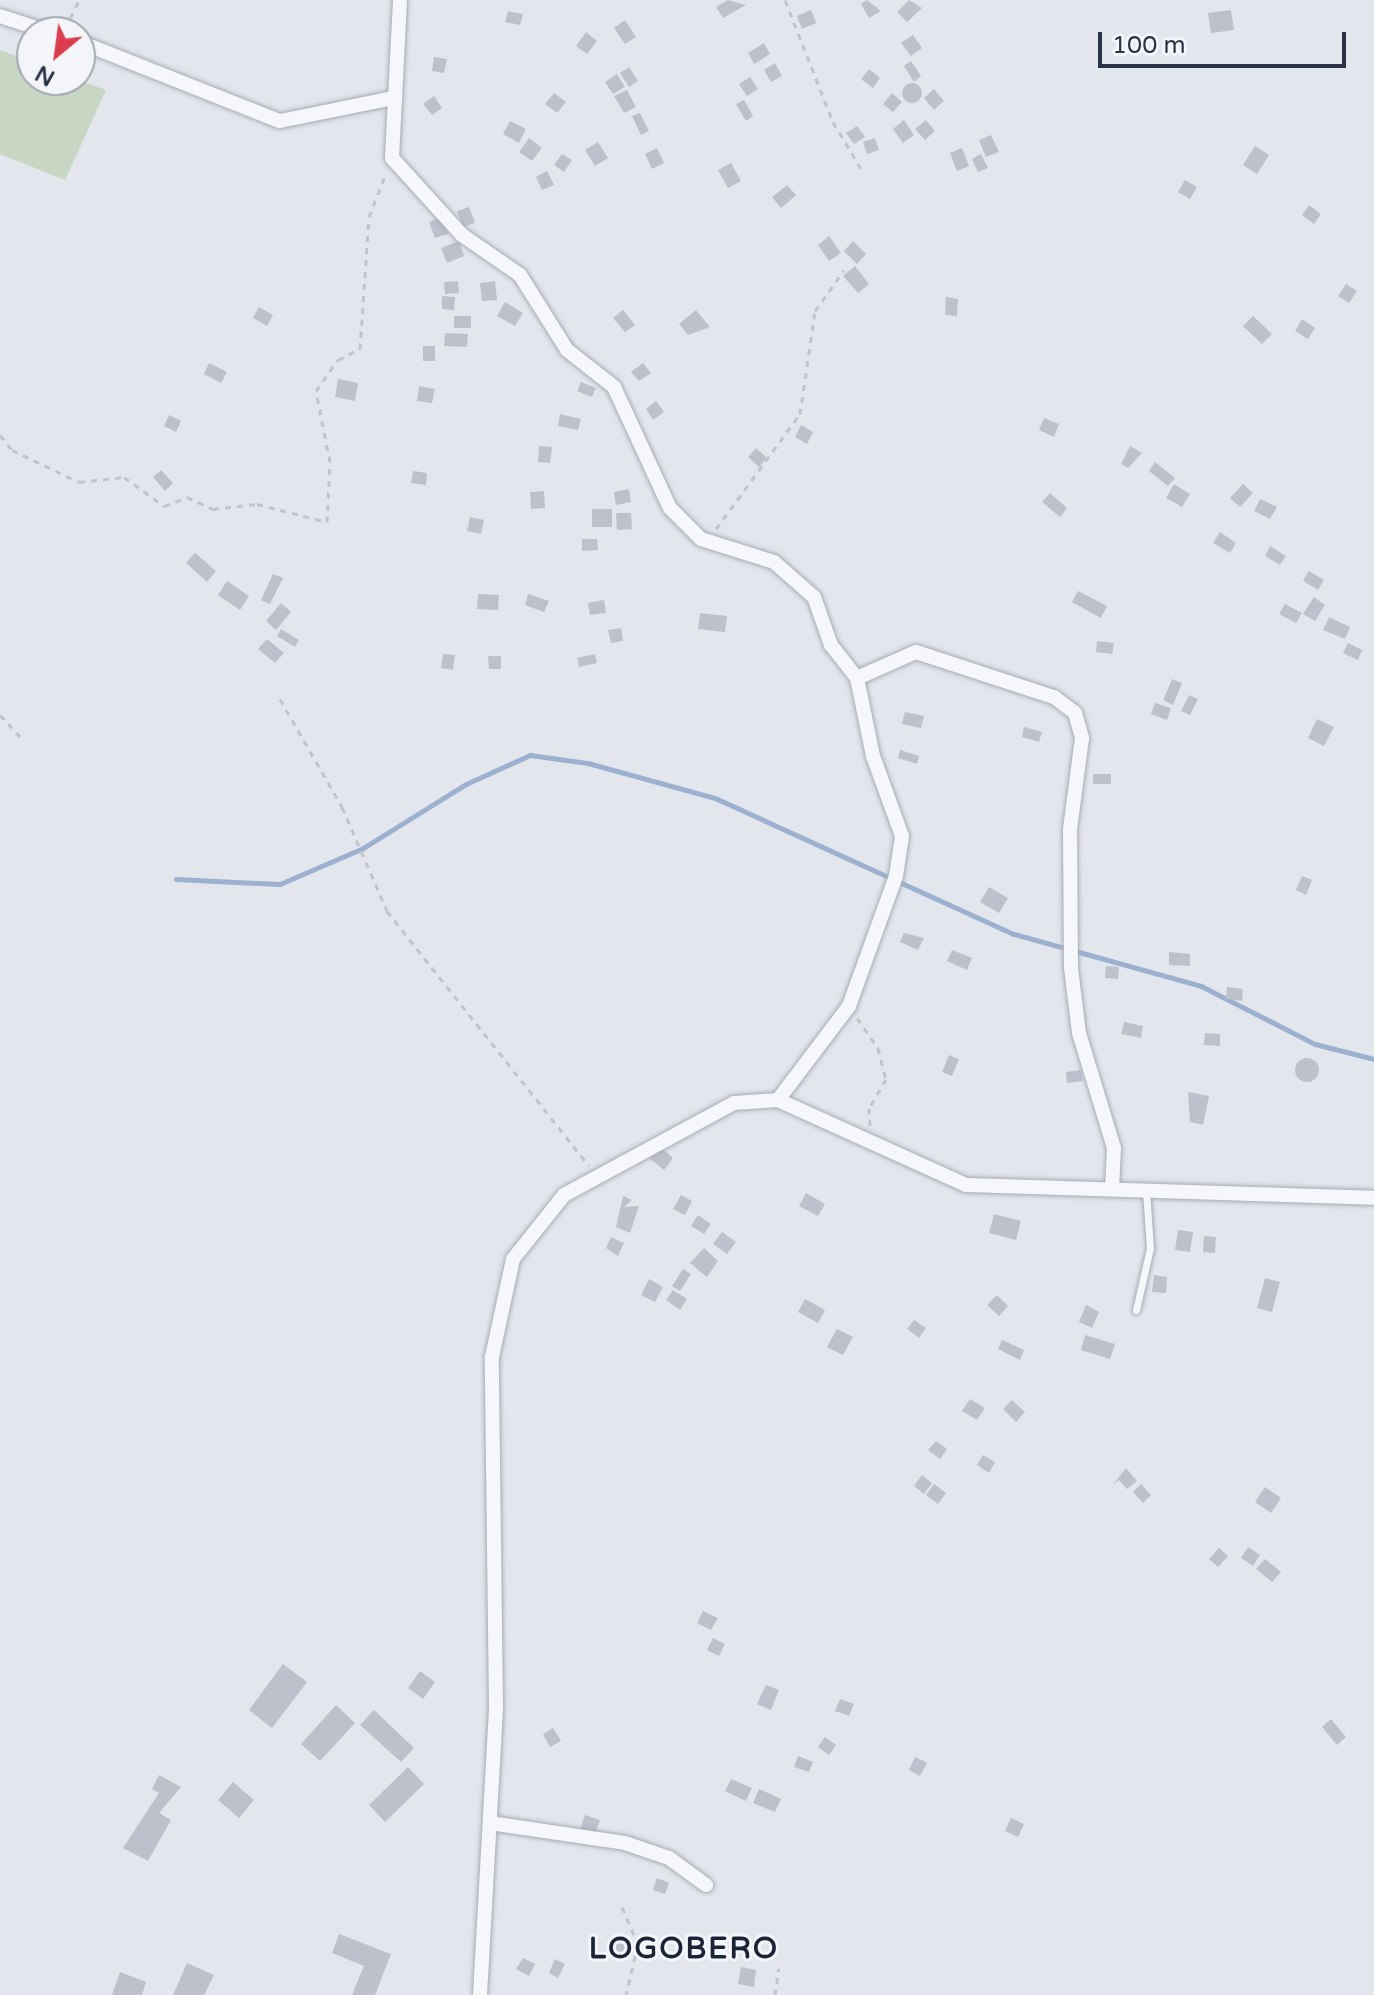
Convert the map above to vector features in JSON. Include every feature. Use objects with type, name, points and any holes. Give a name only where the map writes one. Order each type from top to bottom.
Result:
[{"type":"street","points":[[400,0],[392,158],[462,235],[520,275],[567,350],[614,387],[670,508],[710,544],[774,562],[814,597],[831,645],[857,678],[873,756],[902,836],[887,906],[849,1006],[778,1100]]},
{"type":"street","points":[[96,48],[280,121],[393,98]]},
{"type":"street","points":[[857,678],[916,652],[1054,697],[1075,713],[1082,738],[1070,829],[1071,968],[1079,1033],[1114,1148],[1112,1189]]},
{"type":"street","points":[[480,1995],[496,1708],[492,1357],[500,1306],[534,1224],[597,1175],[734,1103],[778,1100],[966,1185],[1374,1198]]},
{"type":"street","points":[[490,1823],[625,1843],[669,1858],[706,1885]]},
{"type":"lane","points":[[1136,1310],[1150,1248],[1146,1191]]},
{"type":"path","points":[[785,0],[833,122],[863,172]]},
{"type":"path","points":[[0,435],[12,450],[79,482],[124,477],[164,506],[187,497],[213,509],[257,504],[327,522],[330,462],[316,391],[338,360],[360,349],[369,217],[392,158]]},
{"type":"path","points":[[710,544],[800,414],[815,311],[844,270]]},
{"type":"path","points":[[280,699],[356,839],[387,911],[446,992],[597,1175]]},
{"type":"path","points":[[0,715],[24,741]]},
{"type":"path","points":[[849,1006],[878,1048],[886,1079],[869,1108],[871,1142]]},
{"type":"path","points":[[622,1907],[638,1944],[626,1995]]},
{"type":"path","points":[[775,1995],[779,1968]]},
{"type":"green space","points":[[0,50],[16,56],[16,96],[96,96],[96,86],[106,90],[65,180],[0,154]]},
{"type":"building","points":[[728,0],[746,5],[723,18],[716,7]]},
{"type":"building","points":[[867,0],[881,11],[869,18],[861,4]]},
{"type":"building","points":[[909,0],[922,8],[907,22],[897,12]]},
{"type":"building","points":[[811,10],[816,23],[802,29],[797,16]]},
{"type":"building","points":[[1231,10],[1234,30],[1211,33],[1208,13]]},
{"type":"building","points":[[508,11],[523,14],[520,25],[505,22]]},
{"type":"building","points":[[625,20],[636,37],[625,44],[614,28]]},
{"type":"building","points":[[586,32],[597,41],[587,54],[576,46]]},
{"type":"building","points":[[913,35],[922,48],[911,56],[901,43]]},
{"type":"building","points":[[764,43],[770,54],[754,64],[748,53]]},
{"type":"building","points":[[434,57],[447,59],[444,73],[432,71]]},
{"type":"building","points":[[911,61],[921,76],[914,82],[904,66]]},
{"type":"building","points":[[775,63],[782,76],[771,82],[764,70]]},
{"type":"building","points":[[629,67],[638,81],[629,87],[620,73]]},
{"type":"building","points":[[869,69],[880,78],[873,88],[861,79]]},
{"type":"building","points":[[617,74],[625,87],[613,94],[605,82]]},
{"type":"building","points":[[750,77],[758,89],[747,96],[739,84]]},
{"type":"building","points":[[912,83],[919,86],[922,93],[919,100],[912,103],[905,100],[902,93],[905,86]]},
{"type":"building","points":[[934,89],[944,101],[934,110],[924,98]]},
{"type":"building","points":[[627,90],[636,107],[624,113],[614,96]]},
{"type":"building","points":[[554,93],[566,102],[557,113],[545,104]]},
{"type":"building","points":[[892,93],[902,102],[893,112],[883,104]]},
{"type":"building","points":[[434,96],[442,108],[432,115],[423,104]]},
{"type":"building","points":[[744,100],[753,116],[746,121],[736,104]]},
{"type":"building","points":[[640,113],[649,131],[641,135],[632,116]]},
{"type":"building","points":[[904,120],[914,135],[903,143],[893,129]]},
{"type":"building","points":[[926,120],[935,131],[925,140],[915,129]]},
{"type":"building","points":[[510,121],[526,129],[519,143],[503,134]]},
{"type":"building","points":[[857,126],[865,137],[854,144],[846,133]]},
{"type":"building","points":[[991,135],[999,152],[986,157],[979,140]]},
{"type":"building","points":[[529,138],[542,148],[532,161],[519,152]]},
{"type":"building","points":[[875,138],[879,150],[867,154],[863,142]]},
{"type":"building","points":[[598,142],[608,158],[595,166],[585,150]]},
{"type":"building","points":[[1255,146],[1269,155],[1257,174],[1243,165]]},
{"type":"building","points":[[657,148],[664,163],[652,169],[645,154]]},
{"type":"building","points":[[962,148],[969,166],[957,171],[950,153]]},
{"type":"building","points":[[562,154],[572,160],[564,172],[554,165]]},
{"type":"building","points":[[981,154],[988,168],[978,172],[972,159]]},
{"type":"building","points":[[731,163],[741,181],[728,188],[718,170]]},
{"type":"building","points":[[547,171],[554,185],[542,190],[536,177]]},
{"type":"building","points":[[1185,180],[1197,187],[1190,199],[1178,192]]},
{"type":"building","points":[[787,185],[796,195],[781,208],[772,197]]},
{"type":"building","points":[[1309,205],[1321,214],[1314,224],[1302,215]]},
{"type":"building","points":[[469,207],[475,223],[463,227],[457,211]]},
{"type":"building","points":[[442,217],[448,234],[435,238],[429,222]]},
{"type":"building","points":[[829,236],[841,253],[829,261],[818,245]]},
{"type":"building","points":[[459,241],[464,256],[447,263],[441,248]]},
{"type":"building","points":[[853,241],[866,254],[857,264],[844,251]]},
{"type":"building","points":[[855,266],[869,284],[858,293],[843,276]]},
{"type":"building","points":[[458,281],[459,293],[445,294],[444,282]]},
{"type":"building","points":[[495,281],[497,300],[482,301],[480,283]]},
{"type":"building","points":[[1346,284],[1357,291],[1349,303],[1338,296]]},
{"type":"building","points":[[442,296],[455,297],[454,310],[442,309]]},
{"type":"building","points":[[946,297],[958,299],[957,316],[945,315]]},
{"type":"building","points":[[505,302],[523,313],[515,326],[497,316]]},
{"type":"building","points":[[259,307],[273,315],[267,326],[253,318]]},
{"type":"building","points":[[623,310],[635,325],[625,332],[613,318]]},
{"type":"building","points":[[696,310],[710,327],[688,335],[679,324]]},
{"type":"building","points":[[454,316],[471,316],[471,328],[454,328]]},
{"type":"building","points":[[1253,316],[1272,334],[1262,344],[1243,326]]},
{"type":"building","points":[[1302,319],[1315,328],[1308,339],[1295,331]]},
{"type":"building","points":[[445,333],[468,334],[467,347],[444,346]]},
{"type":"building","points":[[423,346],[435,346],[435,361],[423,361]]},
{"type":"building","points":[[209,363],[227,372],[221,383],[204,374]]},
{"type":"building","points":[[643,363],[651,373],[639,381],[631,372]]},
{"type":"building","points":[[338,379],[358,383],[355,401],[335,397]]},
{"type":"building","points":[[581,382],[596,388],[592,397],[577,391]]},
{"type":"building","points":[[419,386],[435,389],[432,403],[417,401]]},
{"type":"building","points":[[656,401],[664,412],[653,420],[646,409]]},
{"type":"building","points":[[560,414],[581,419],[578,430],[558,426]]},
{"type":"building","points":[[169,415],[181,421],[176,432],[164,426]]},
{"type":"building","points":[[1044,418],[1059,424],[1054,437],[1039,430]]},
{"type":"building","points":[[801,425],[813,432],[807,444],[795,437]]},
{"type":"building","points":[[539,446],[552,447],[550,463],[538,462]]},
{"type":"building","points":[[1130,446],[1142,453],[1128,468],[1121,464]]},
{"type":"building","points":[[756,448],[767,458],[759,467],[748,457]]},
{"type":"building","points":[[1155,462],[1175,478],[1168,486],[1149,471]]},
{"type":"building","points":[[161,470],[173,483],[165,491],[153,477]]},
{"type":"building","points":[[413,471],[427,473],[426,485],[411,483]]},
{"type":"building","points":[[1174,484],[1190,494],[1182,507],[1166,498]]},
{"type":"building","points":[[1243,484],[1253,493],[1240,507],[1230,498]]},
{"type":"building","points":[[629,489],[631,502],[616,505],[614,492]]},
{"type":"building","points":[[544,491],[545,508],[531,509],[530,492]]},
{"type":"building","points":[[1050,493],[1067,508],[1060,517],[1042,502]]},
{"type":"building","points":[[1260,499],[1277,507],[1270,519],[1254,511]]},
{"type":"building","points":[[592,509],[612,509],[612,527],[592,527]]},
{"type":"building","points":[[616,513],[631,513],[632,529],[617,530]]},
{"type":"building","points":[[470,517],[484,520],[481,534],[467,531]]},
{"type":"building","points":[[1220,532],[1236,543],[1230,553],[1213,543]]},
{"type":"building","points":[[582,539],[597,539],[598,550],[582,551]]},
{"type":"building","points":[[1270,546],[1286,556],[1280,565],[1265,556]]},
{"type":"building","points":[[195,553],[216,571],[207,582],[186,563]]},
{"type":"building","points":[[1309,571],[1324,580],[1318,590],[1303,581]]},
{"type":"building","points":[[273,574],[283,578],[270,604],[261,600]]},
{"type":"building","points":[[227,581],[249,596],[240,610],[218,595]]},
{"type":"building","points":[[1078,591],[1107,606],[1101,618],[1072,602]]},
{"type":"building","points":[[478,594],[499,595],[498,610],[477,609]]},
{"type":"building","points":[[528,594],[549,601],[544,612],[525,605]]},
{"type":"building","points":[[1314,597],[1325,605],[1315,621],[1303,614]]},
{"type":"building","points":[[604,600],[606,613],[590,615],[588,603]]},
{"type":"building","points":[[281,603],[291,612],[276,630],[266,621]]},
{"type":"building","points":[[1285,604],[1302,613],[1296,623],[1279,614]]},
{"type":"building","points":[[700,613],[727,616],[725,632],[698,629]]},
{"type":"building","points":[[1329,617],[1350,627],[1345,639],[1323,630]]},
{"type":"building","points":[[621,628],[623,641],[611,643],[608,630]]},
{"type":"building","points":[[281,629],[299,640],[295,647],[277,636]]},
{"type":"building","points":[[267,639],[284,653],[275,663],[258,649]]},
{"type":"building","points":[[1097,641],[1114,643],[1112,654],[1096,652]]},
{"type":"building","points":[[1348,643],[1362,650],[1358,660],[1343,653]]},
{"type":"building","points":[[443,654],[455,655],[453,670],[441,668]]},
{"type":"building","points":[[595,654],[597,663],[579,667],[577,658]]},
{"type":"building","points":[[488,656],[501,656],[501,669],[489,669]]},
{"type":"building","points":[[1172,679],[1182,683],[1173,705],[1163,700]]},
{"type":"building","points":[[1189,695],[1198,699],[1190,715],[1181,711]]},
{"type":"building","points":[[1155,703],[1171,708],[1167,720],[1151,714]]},
{"type":"building","points":[[905,712],[924,716],[921,728],[902,724]]},
{"type":"building","points":[[1317,719],[1334,727],[1324,746],[1308,738]]},
{"type":"building","points":[[1024,727],[1042,732],[1039,742],[1022,737]]},
{"type":"building","points":[[900,750],[919,756],[917,764],[898,758]]},
{"type":"building","points":[[1093,774],[1111,774],[1111,784],[1093,784]]},
{"type":"building","points":[[1302,876],[1312,880],[1306,895],[1296,890]]},
{"type":"building","points":[[989,887],[1008,898],[999,913],[980,902]]},
{"type":"building","points":[[904,933],[924,938],[918,950],[900,942]]},
{"type":"building","points":[[952,950],[972,958],[967,970],[947,961]]},
{"type":"building","points":[[1169,952],[1190,954],[1190,966],[1169,965]]},
{"type":"building","points":[[1106,966],[1119,967],[1118,979],[1105,978]]},
{"type":"building","points":[[1227,987],[1243,989],[1242,1001],[1226,999]]},
{"type":"building","points":[[1124,1022],[1143,1026],[1141,1038],[1121,1034]]},
{"type":"building","points":[[1205,1033],[1220,1034],[1220,1046],[1204,1045]]},
{"type":"building","points":[[949,1055],[959,1059],[952,1076],[942,1072]]},
{"type":"building","points":[[1307,1058],[1316,1061],[1319,1070],[1316,1079],[1307,1082],[1298,1079],[1295,1070],[1298,1061]]},
{"type":"building","points":[[1081,1070],[1083,1081],[1067,1083],[1066,1072]]},
{"type":"building","points":[[1188,1092],[1209,1096],[1203,1125],[1190,1122]]},
{"type":"building","points":[[660,1147],[673,1158],[664,1170],[650,1159]]},
{"type":"building","points":[[806,1193],[825,1204],[818,1216],[799,1206]]},
{"type":"building","points":[[681,1195],[692,1201],[685,1215],[673,1209]]},
{"type":"building","points":[[623,1196],[632,1200],[624,1207],[639,1206],[630,1233],[616,1227]]},
{"type":"building","points":[[994,1214],[1021,1221],[1016,1240],[989,1233]]},
{"type":"building","points":[[698,1215],[711,1224],[704,1234],[691,1226]]},
{"type":"building","points":[[1178,1230],[1193,1232],[1190,1252],[1175,1250]]},
{"type":"building","points":[[722,1232],[736,1242],[727,1254],[713,1244]]},
{"type":"building","points":[[1204,1236],[1216,1237],[1215,1253],[1203,1252]]},
{"type":"building","points":[[611,1237],[624,1243],[618,1256],[606,1248]]},
{"type":"building","points":[[704,1248],[718,1261],[707,1277],[690,1263]]},
{"type":"building","points":[[683,1269],[691,1274],[680,1291],[672,1286]]},
{"type":"building","points":[[1154,1275],[1167,1277],[1166,1293],[1152,1292]]},
{"type":"building","points":[[1265,1278],[1280,1282],[1272,1312],[1257,1308]]},
{"type":"building","points":[[649,1279],[663,1287],[655,1302],[641,1295]]},
{"type":"building","points":[[673,1290],[687,1299],[680,1310],[666,1300]]},
{"type":"building","points":[[997,1295],[1008,1306],[999,1316],[987,1305]]},
{"type":"building","points":[[805,1299],[825,1310],[818,1323],[798,1312]]},
{"type":"building","points":[[1086,1305],[1099,1312],[1092,1328],[1079,1322]]},
{"type":"building","points":[[914,1320],[926,1328],[919,1338],[907,1329]]},
{"type":"building","points":[[837,1329],[853,1337],[843,1355],[827,1347]]},
{"type":"building","points":[[1085,1335],[1115,1344],[1110,1359],[1081,1350]]},
{"type":"building","points":[[1002,1340],[1024,1350],[1020,1360],[998,1349]]},
{"type":"building","points":[[970,1399],[985,1408],[977,1420],[962,1411]]},
{"type":"building","points":[[1012,1400],[1025,1412],[1016,1422],[1003,1409]]},
{"type":"building","points":[[936,1441],[947,1449],[940,1459],[928,1450]]},
{"type":"building","points":[[983,1455],[995,1462],[989,1473],[977,1465]]},
{"type":"building","points":[[1126,1468],[1137,1481],[1127,1489],[1119,1480],[1113,1485]]},
{"type":"building","points":[[922,1475],[932,1483],[924,1494],[914,1486]]},
{"type":"building","points":[[934,1484],[946,1493],[938,1504],[926,1495]]},
{"type":"building","points":[[1141,1484],[1151,1495],[1143,1503],[1133,1492]]},
{"type":"building","points":[[1265,1487],[1281,1498],[1271,1513],[1255,1502]]},
{"type":"building","points":[[1248,1547],[1260,1555],[1253,1566],[1241,1558]]},
{"type":"building","points":[[1219,1548],[1228,1556],[1218,1567],[1209,1559]]},
{"type":"building","points":[[1265,1559],[1281,1572],[1272,1582],[1256,1569]]},
{"type":"building","points":[[703,1611],[718,1618],[711,1630],[697,1623]]},
{"type":"building","points":[[713,1638],[725,1644],[719,1656],[707,1650]]},
{"type":"building","points":[[283,1664],[307,1682],[272,1728],[249,1710]]},
{"type":"building","points":[[420,1671],[435,1682],[423,1699],[408,1688]]},
{"type":"building","points":[[766,1685],[779,1690],[771,1710],[757,1704]]},
{"type":"building","points":[[840,1699],[854,1704],[849,1716],[835,1711]]},
{"type":"building","points":[[336,1705],[355,1723],[320,1761],[301,1744]]},
{"type":"building","points":[[374,1710],[414,1748],[401,1762],[360,1725]]},
{"type":"building","points":[[1331,1719],[1346,1737],[1337,1745],[1322,1727]]},
{"type":"building","points":[[553,1728],[561,1741],[550,1747],[543,1734]]},
{"type":"building","points":[[825,1737],[836,1745],[829,1755],[818,1747]]},
{"type":"building","points":[[798,1756],[813,1762],[809,1772],[794,1767]]},
{"type":"building","points":[[915,1757],[927,1763],[920,1776],[909,1770]]},
{"type":"building","points":[[408,1767],[424,1784],[385,1822],[369,1805]]},
{"type":"building","points":[[159,1775],[181,1787],[159,1813],[171,1820],[148,1861],[123,1848],[159,1793],[152,1789]]},
{"type":"building","points":[[731,1779],[752,1788],[746,1801],[725,1791]]},
{"type":"building","points":[[233,1782],[254,1800],[239,1818],[218,1800]]},
{"type":"building","points":[[759,1789],[781,1799],[775,1812],[753,1803]]},
{"type":"building","points":[[585,1815],[600,1820],[595,1834],[580,1829]]},
{"type":"building","points":[[1011,1818],[1024,1824],[1018,1837],[1005,1831]]},
{"type":"building","points":[[657,1878],[669,1883],[665,1894],[653,1890]]},
{"type":"building","points":[[339,1934],[391,1954],[375,1995],[352,1995],[364,1966],[332,1953]]},
{"type":"building","points":[[615,1935],[631,1940],[627,1955],[611,1951]]},
{"type":"building","points":[[523,1958],[535,1964],[529,1976],[516,1969]]},
{"type":"building","points":[[555,1959],[565,1964],[558,1978],[549,1973]]},
{"type":"building","points":[[187,1963],[214,1975],[204,1995],[173,1995]]},
{"type":"building","points":[[741,1967],[756,1970],[754,1987],[738,1984]]},
{"type":"building","points":[[120,1972],[146,1982],[142,1995],[112,1995]]},
{"type":"waterway","points":[[176,879],[280,884],[363,848],[466,784],[530,755],[588,763],[715,798],[1014,934],[1201,986],[1315,1044],[1374,1059]]},
{"type":"district","name":"LOGOBERO","points":[[684,1949]]}]
